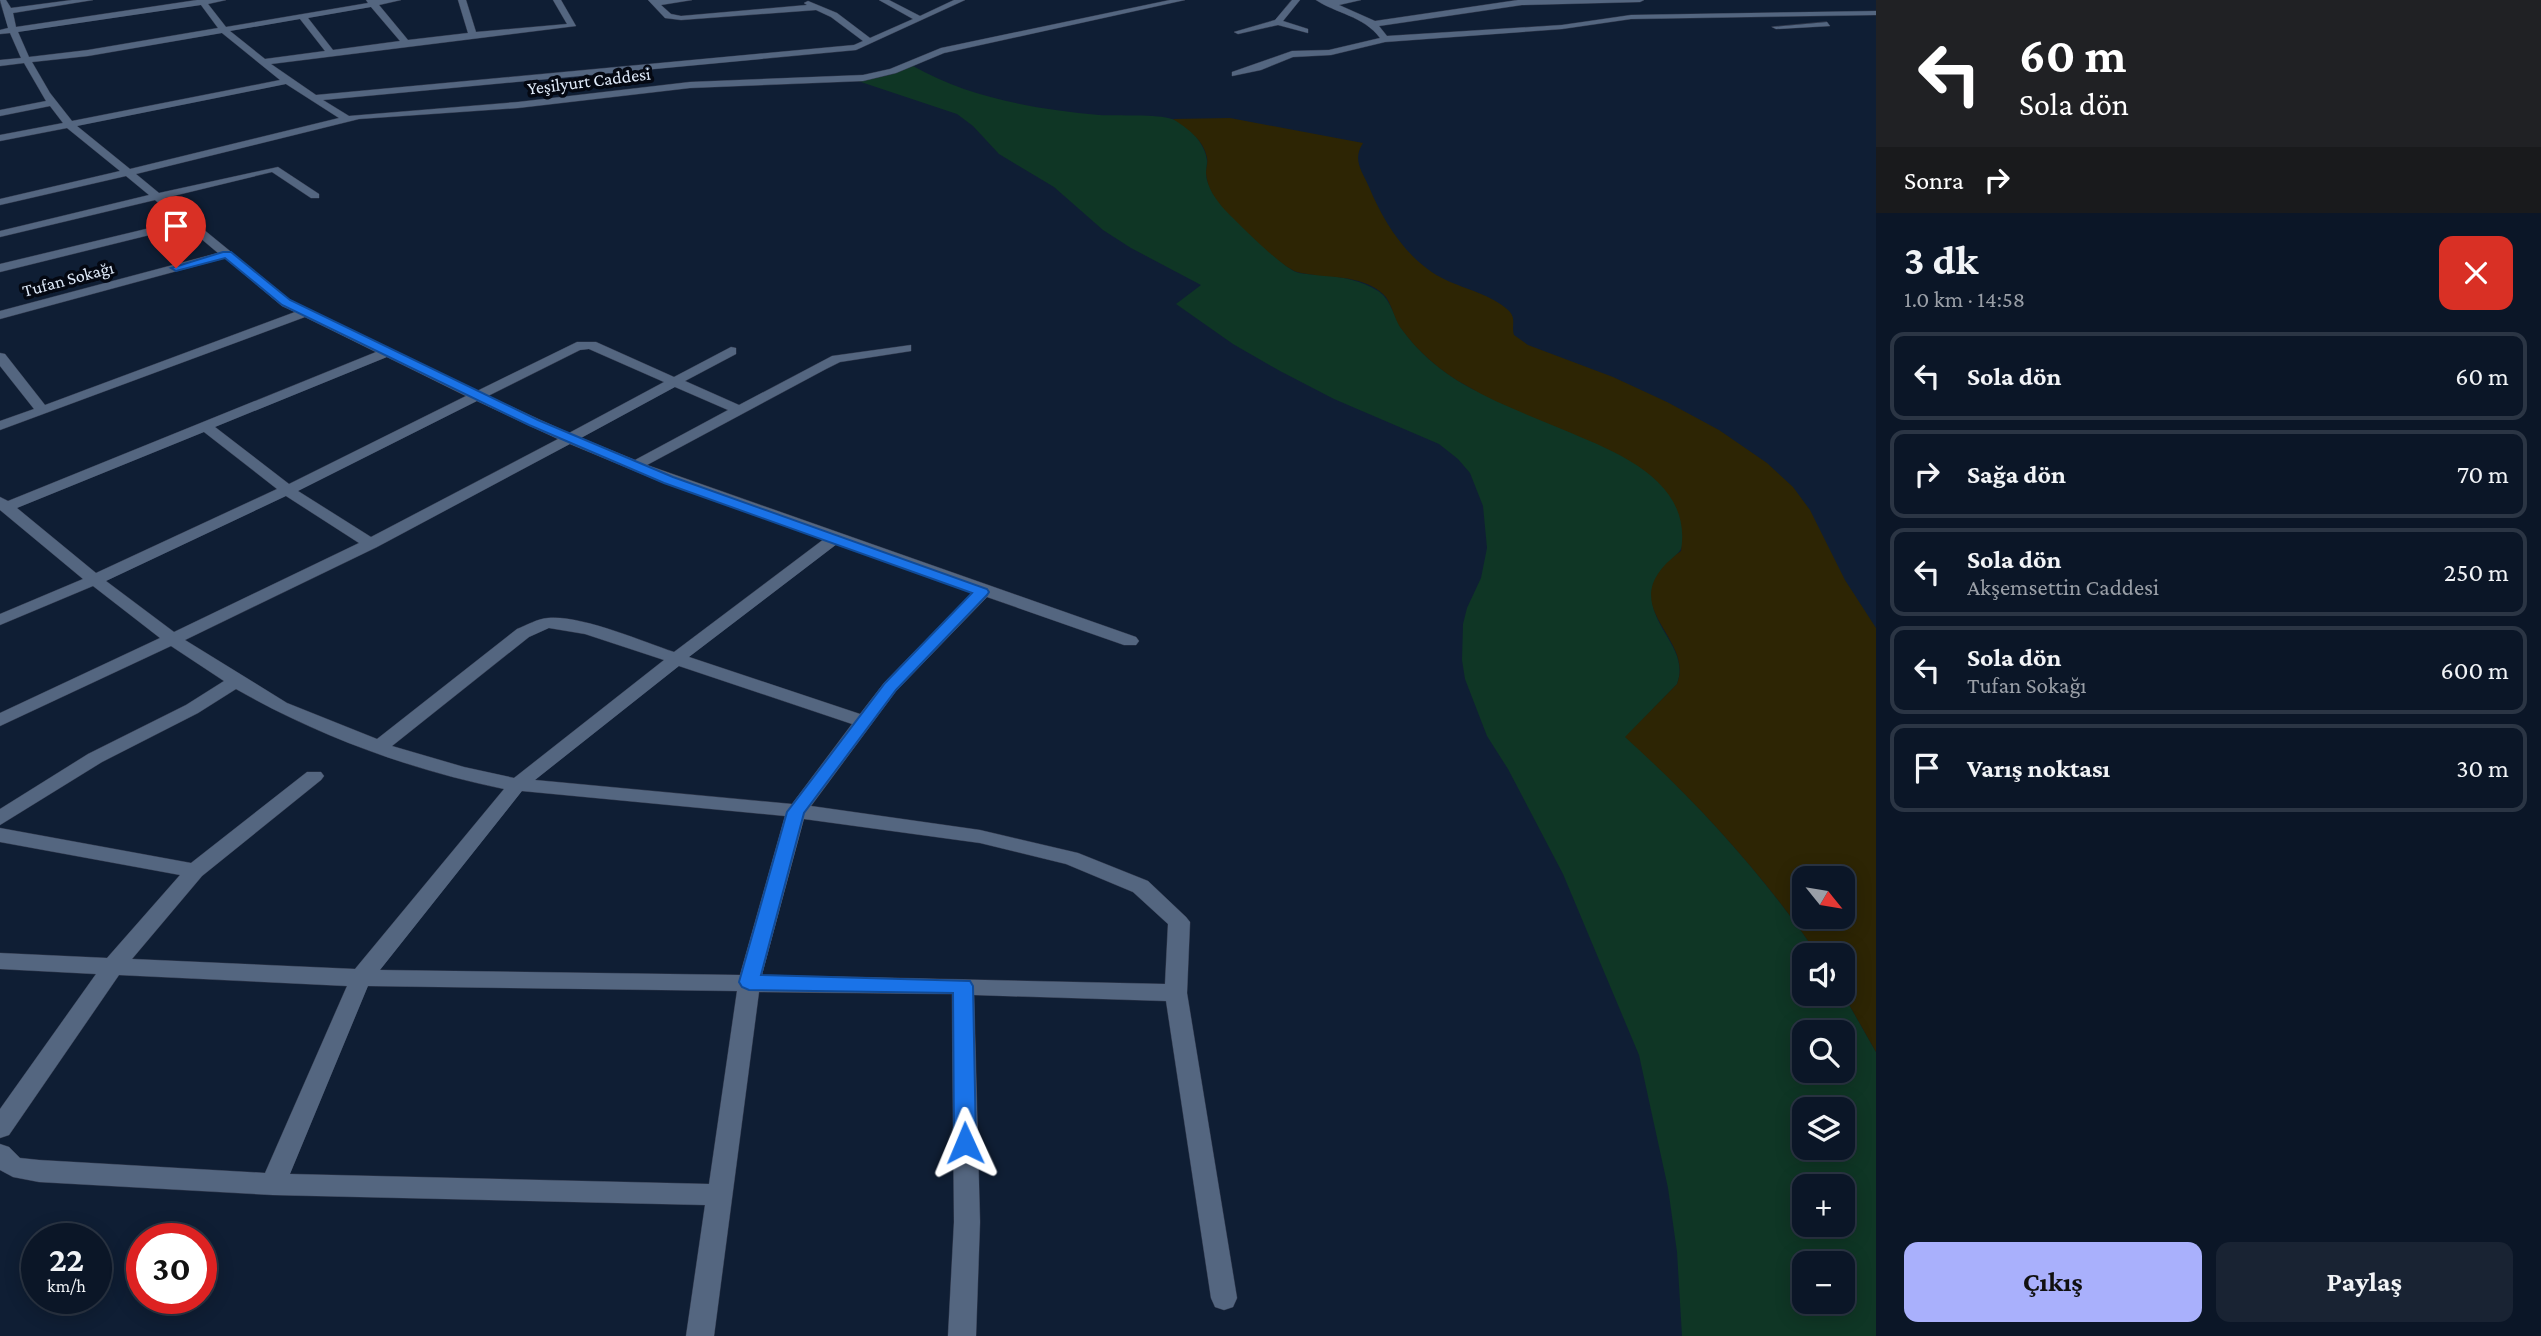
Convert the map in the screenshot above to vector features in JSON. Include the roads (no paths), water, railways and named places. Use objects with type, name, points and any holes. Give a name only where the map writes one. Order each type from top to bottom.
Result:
[{"type":"street","points":[[2,0],[10,11],[13,30],[26,60],[51,103],[69,124],[286,303],[568,438],[635,466],[982,592],[1130,641]]},
{"type":"street","points":[[10,11],[89,0],[108,17]]},
{"type":"street","points":[[0,32],[222,0]]},
{"type":"street","points":[[0,63],[224,30],[372,2],[397,0]]},
{"type":"street","points":[[463,0],[473,35]]},
{"type":"street","points":[[263,62],[473,35],[572,26],[557,0]]},
{"type":"street","points":[[654,2],[688,0]]},
{"type":"street","points":[[801,0],[834,15],[869,40]]},
{"type":"street","points":[[883,0],[920,19]]},
{"type":"street","name":"Yeşilyurt Caddesi","points":[[4,201],[128,174],[346,119],[393,112],[518,105],[690,85],[863,78],[893,71],[941,51],[1181,0]]},
{"type":"street","points":[[1278,22],[1296,0]]},
{"type":"street","points":[[1324,2],[1357,0]]},
{"type":"street","points":[[1370,23],[1431,9],[1520,2],[1545,4],[1640,0]]},
{"type":"street","points":[[1710,0],[1720,0]]},
{"type":"street","points":[[203,1],[224,30],[287,81],[346,119]]},
{"type":"street","points":[[314,98],[856,47],[956,1]]},
{"type":"street","points":[[372,2],[406,43]]},
{"type":"street","points":[[654,2],[668,16],[681,18],[817,7]]},
{"type":"street","points":[[1324,2],[1370,23],[1385,39]]},
{"type":"street","points":[[1545,4],[1556,10],[1569,12]]},
{"type":"street","points":[[1659,17],[1656,12],[1668,7]]},
{"type":"street","points":[[1370,23],[1444,14],[1469,8]]},
{"type":"street","points":[[1431,9],[1444,14]]},
{"type":"street","points":[[1235,74],[1292,54],[1331,52],[1385,39],[1562,27],[1609,20],[1659,17],[1876,11]]},
{"type":"street","points":[[1581,13],[1609,20]]},
{"type":"street","points":[[302,16],[331,53]]},
{"type":"street","points":[[1238,32],[1278,22],[1305,31]]},
{"type":"street","points":[[1776,27],[1876,22]]},
{"type":"street","points":[[0,138],[287,81]]},
{"type":"street","points":[[0,113],[51,103]]},
{"type":"street","points":[[0,234],[274,169],[315,196]]},
{"type":"street","points":[[0,190],[4,201]]},
{"type":"street","points":[[0,268],[187,222]]},
{"type":"street","name":"Tufan Sokağı","points":[[0,315],[227,254]]},
{"type":"street","points":[[0,426],[307,313]]},
{"type":"street","points":[[0,620],[94,580],[288,490],[569,349],[587,344],[740,410]]},
{"type":"street","points":[[635,466],[838,359],[906,348]]},
{"type":"street","points":[[0,720],[371,544],[731,351]]},
{"type":"street","points":[[387,352],[3,505],[172,640],[237,681],[283,708],[398,754],[517,785],[879,819],[988,838],[1073,860],[1143,887],[1168,904],[1179,922],[1176,993],[1224,1298]]},
{"type":"street","points":[[0,357],[42,410]]},
{"type":"street","points":[[205,426],[288,490],[371,544]]},
{"type":"street","points":[[273,1184],[361,978],[517,785],[834,539]]},
{"type":"street","points":[[700,1336],[749,982],[796,812],[890,687],[982,592]]},
{"type":"street","points":[[379,747],[523,633],[546,623],[590,630],[863,722]]},
{"type":"street","points":[[0,818],[95,758],[192,709],[237,681]]},
{"type":"street","points":[[0,1128],[114,965],[195,871],[314,776]]},
{"type":"street","points":[[0,835],[195,871]]},
{"type":"street","points":[[0,961],[361,978],[749,982],[1176,993]]},
{"type":"street","points":[[962,1336],[967,1222],[963,986]]},
{"type":"street","points":[[0,1154],[13,1167],[29,1170],[273,1184],[719,1195]]}]
